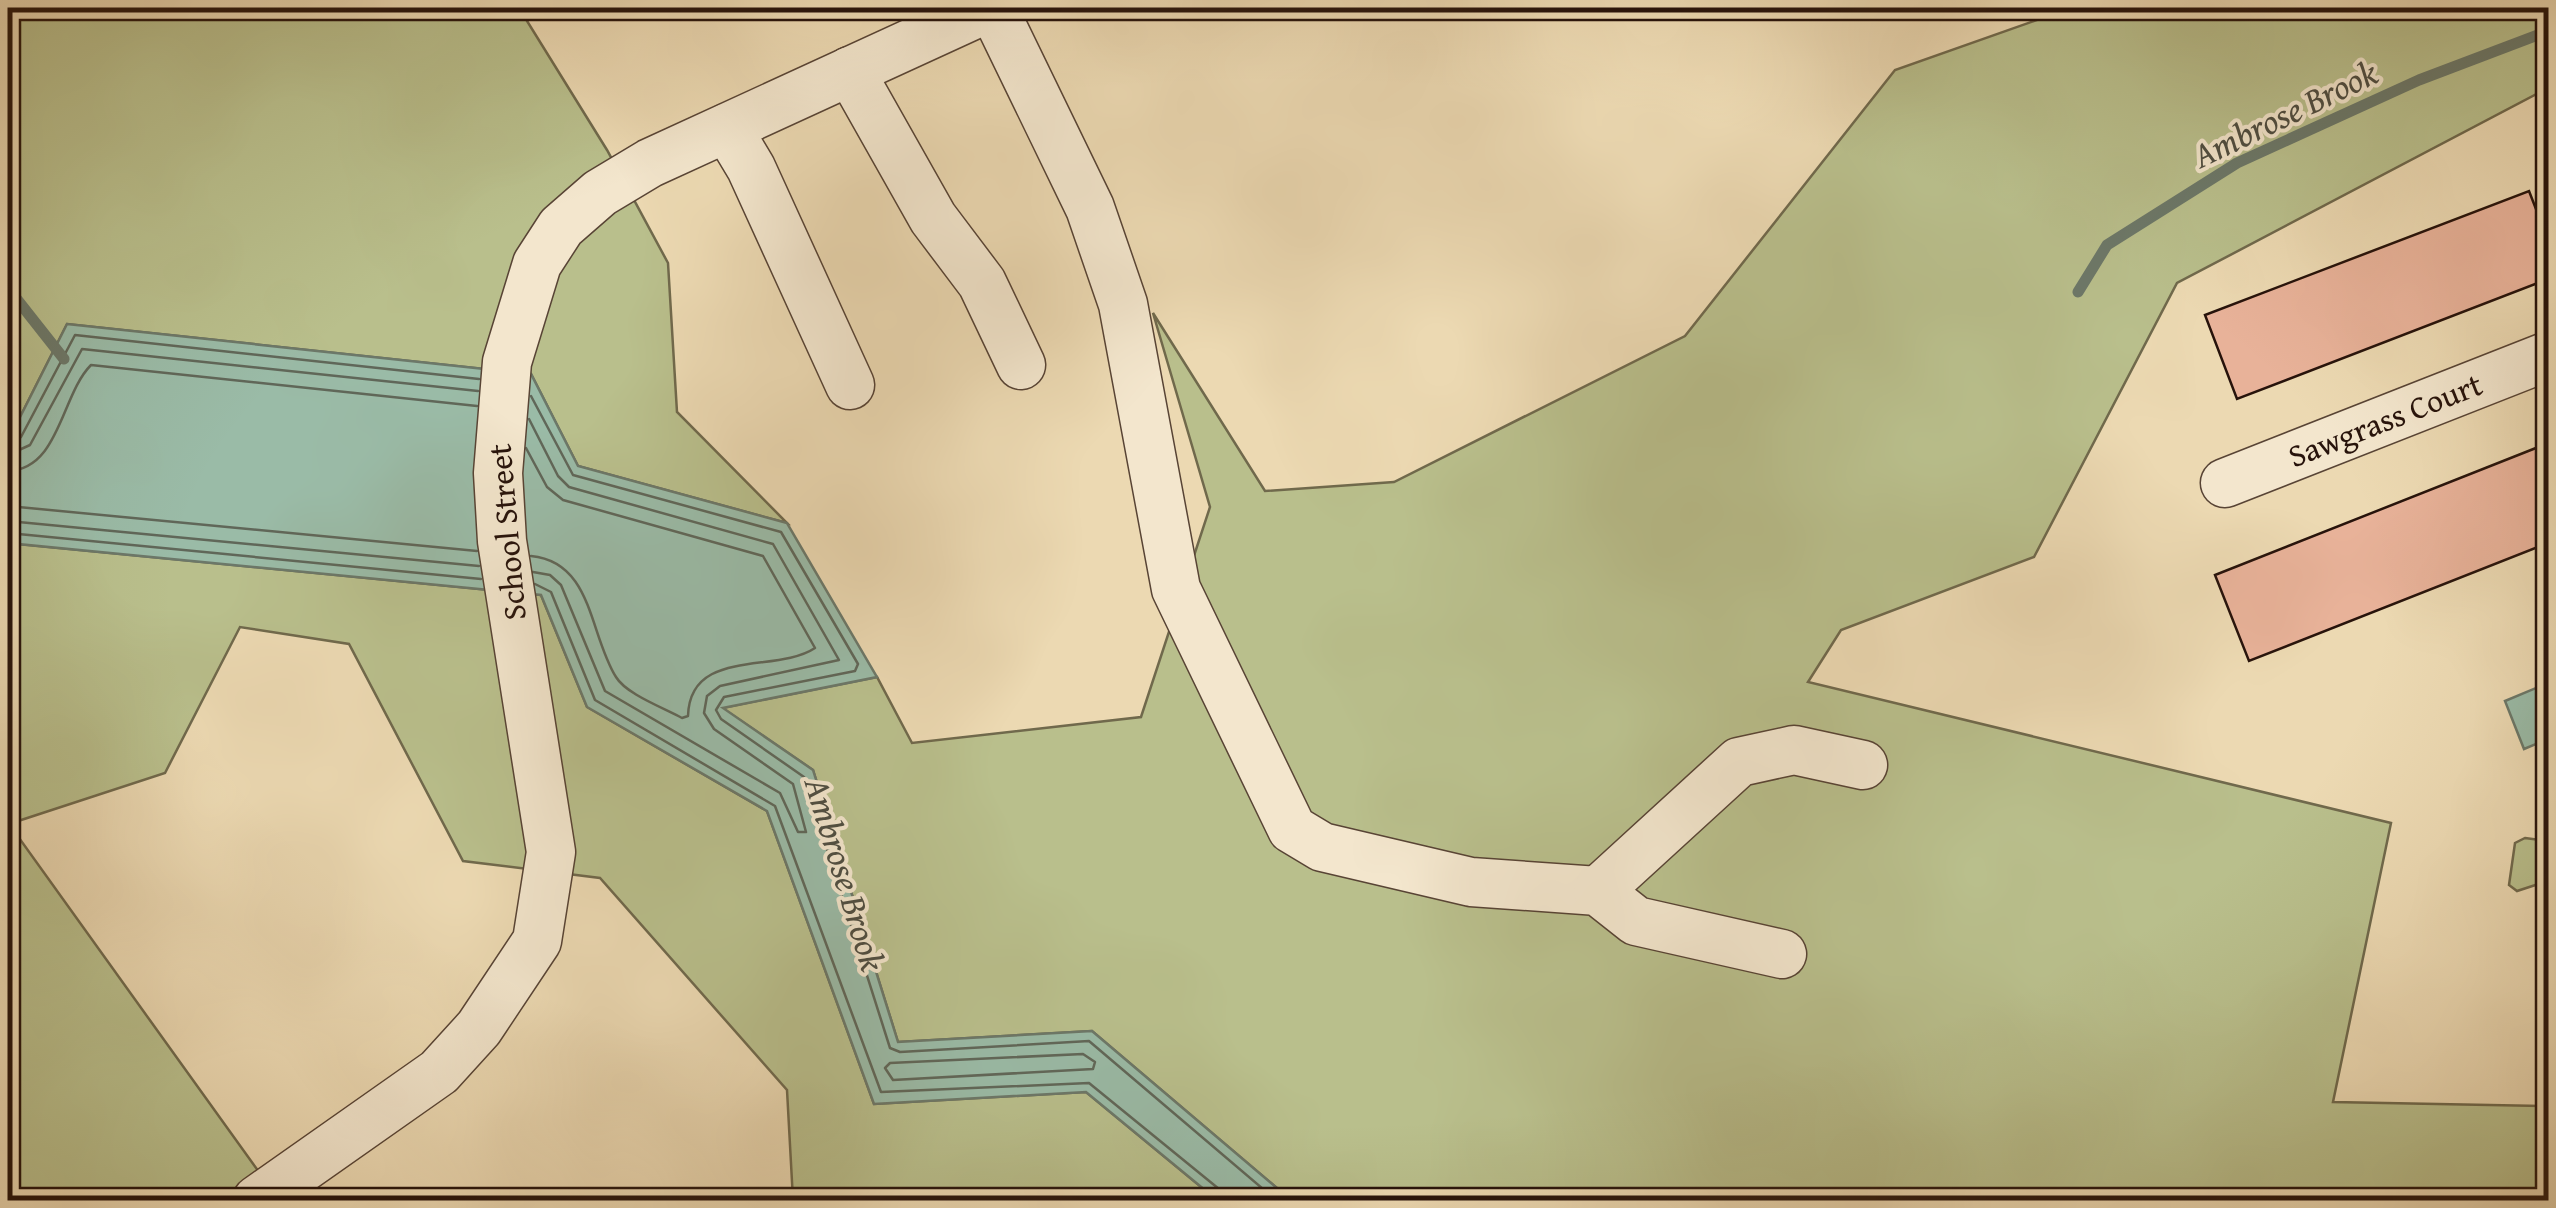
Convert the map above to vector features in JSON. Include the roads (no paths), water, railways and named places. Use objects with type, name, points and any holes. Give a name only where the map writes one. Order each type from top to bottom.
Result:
[{"type":"street","name":"School Street","points":[[258,1200],[439,1072],[479,1028],[537,941],[552,852],[511,608],[498,473],[505,378],[519,313],[537,264],[561,227],[600,194],[650,163],[990,8]]},
{"type":"street","points":[[990,8],[1090,208],[1123,304],[1176,589],[1292,828],[1322,847],[1471,882],[1598,892],[1636,921],[1782,954]]},
{"type":"street","points":[[850,71],[933,218],[982,283],[1021,365]]},
{"type":"street","points":[[727,128],[751,168],[850,384]]},
{"type":"street","name":"Sawgrass Court","points":[[2225,484],[2548,356]]},
{"type":"street","points":[[1598,892],[1740,762],[1794,750],[1863,765]]},
{"type":"water","points":[[67,324],[531,374],[578,466],[787,523],[877,677],[723,708],[813,770],[898,1042],[1092,1031],[1291,1200],[1217,1200],[1086,1092],[874,1104],[767,811],[587,707],[541,595],[8,543],[8,441]]},
{"type":"water","points":[[2548,683],[2548,739],[2524,749],[2505,701]]},
{"type":"waterway","name":"Ambrose Brook","points":[[2078,292],[2107,245],[2237,163],[2419,80],[2548,31]]},
{"type":"waterway","name":"Ambrose Brook","points":[[8,288],[64,359]]}]
